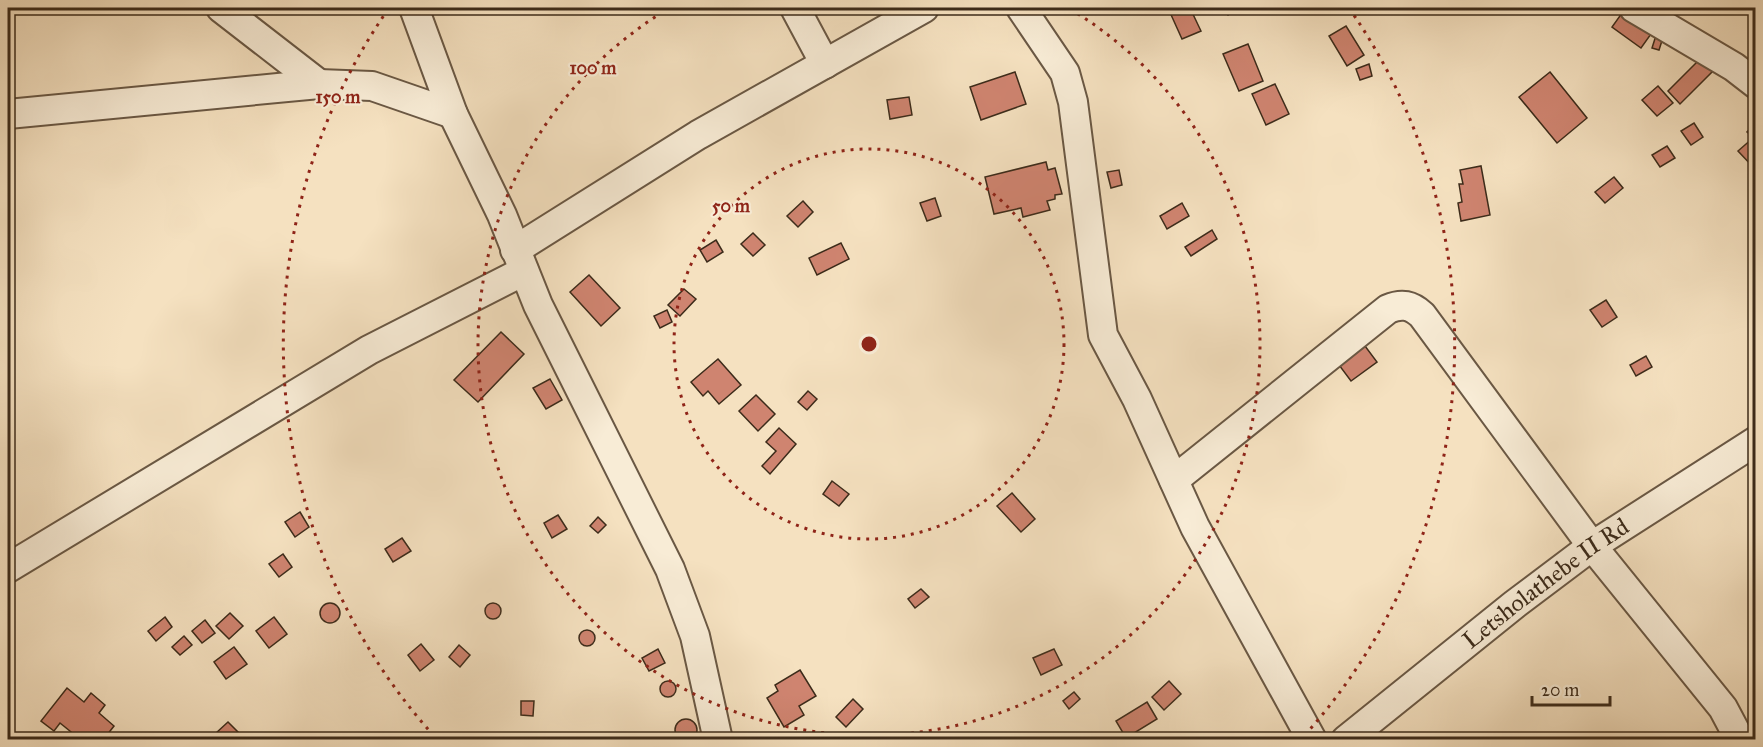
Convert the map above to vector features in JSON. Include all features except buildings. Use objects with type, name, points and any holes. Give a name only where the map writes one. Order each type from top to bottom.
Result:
[{"type":"street","points":[[220,8],[319,84]]},
{"type":"street","points":[[414,8],[453,114],[502,215],[538,305],[670,569],[695,636],[718,740]]},
{"type":"street","points":[[795,8],[825,64]]},
{"type":"street","points":[[8,568],[520,261],[698,135],[924,8]]},
{"type":"street","points":[[1021,8],[1065,73],[1073,102],[1103,335],[1137,399],[1195,527],[1312,740]]},
{"type":"street","points":[[1634,8],[1734,68],[1755,84]]},
{"type":"street","points":[[8,114],[319,84],[372,86],[453,114]]},
{"type":"street","points":[[1174,480],[1388,309],[1404,305],[1415,309],[1422,315],[1592,546],[1723,708],[1740,740]]},
{"type":"street","name":"Letsholathebe II Rd","points":[[1346,740],[1506,611],[1592,546],[1755,441]]}]
